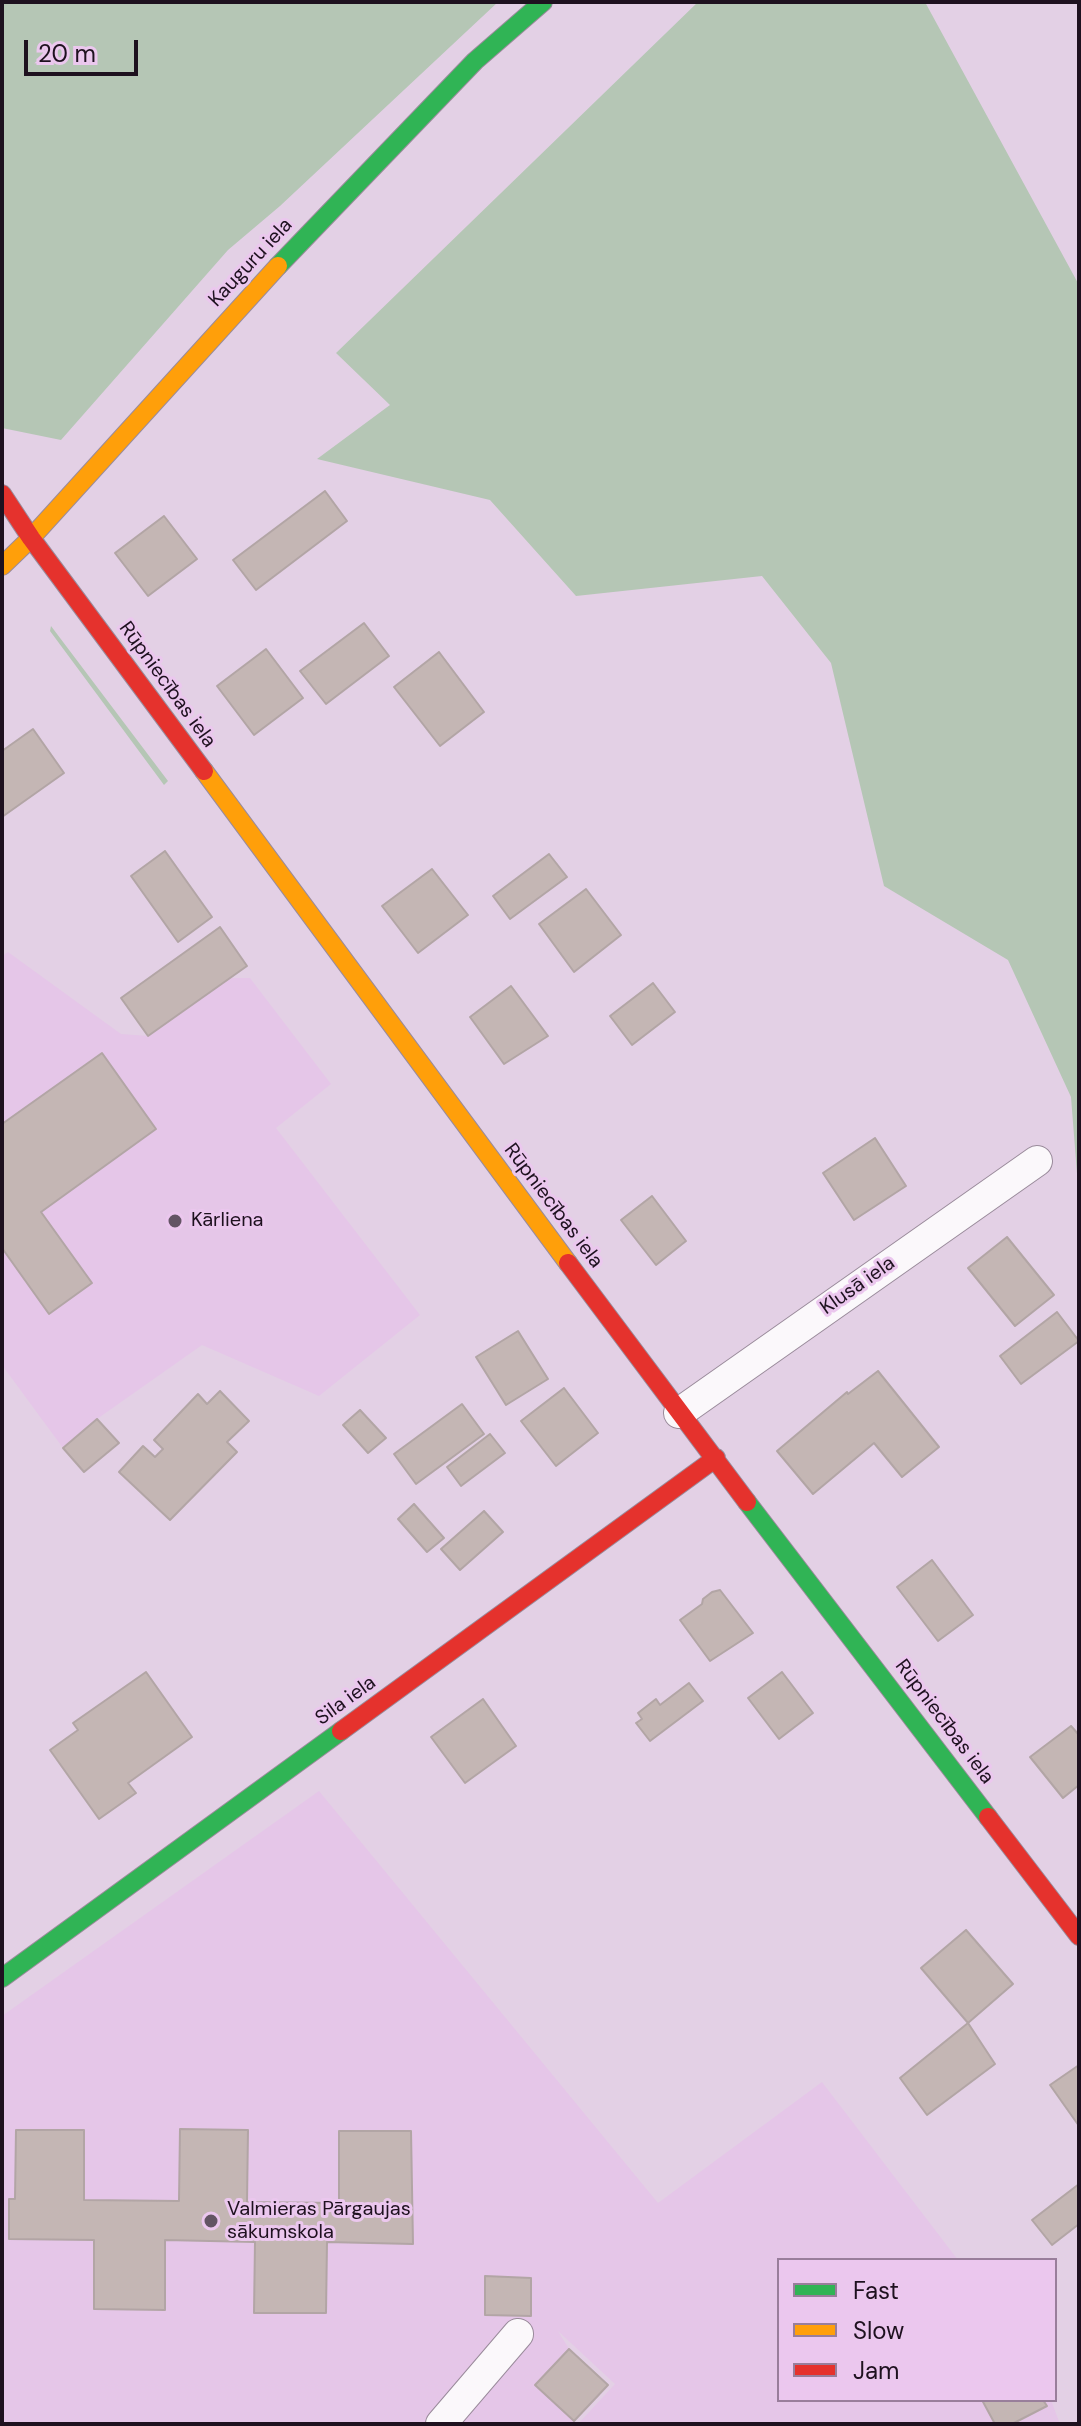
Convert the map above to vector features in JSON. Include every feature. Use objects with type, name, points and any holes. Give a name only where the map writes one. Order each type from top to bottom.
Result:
[{"type":"street","name":"Kauguru iela","points":[[2,566],[289,254],[475,61],[543,2]]},
{"type":"street","name":"Rūpniecības iela","points":[[2,494],[31,538],[679,1413],[1079,1936]]},
{"type":"street","name":"Klusā iela","points":[[679,1413],[1037,1161]]},
{"type":"street","name":"Sila iela","points":[[2,1978],[716,1458]]},
{"type":"street","points":[[441,2424],[518,2334]]},
{"type":"shaded area","name":"Kārliena","points":[[8,952],[121,1034],[148,1036],[229,978],[250,978],[331,1084],[276,1128],[420,1315],[319,1396],[202,1345],[97,1419],[63,1448],[2,1365],[2,956]]},
{"type":"shaded area","points":[[319,1791],[658,2203],[822,2082],[956,2258],[777,2258],[777,2402],[1052,2402],[1060,2424],[578,2424],[615,2384],[558,2331],[569,2349],[608,2385],[571,2424],[2,2424],[2,2016]]},
{"type":"green space","points":[[2,2],[498,2],[280,206],[228,250],[61,440],[2,428]]},
{"type":"green space","points":[[698,2],[925,2],[1079,285],[1079,1199],[1071,1097],[1008,960],[884,886],[831,663],[762,576],[576,596],[490,500],[317,459],[390,405],[336,353]]},
{"type":"green space","points":[[51,626],[168,781],[164,785],[50,631]]},
{"type":"building","points":[[325,491],[347,521],[256,590],[233,560]]},
{"type":"building","points":[[164,516],[197,559],[148,596],[115,553]]},
{"type":"building","points":[[364,623],[389,656],[326,704],[300,671]]},
{"type":"building","points":[[266,649],[303,698],[254,735],[217,686]]},
{"type":"building","points":[[439,652],[484,712],[440,746],[394,687]]},
{"type":"building","points":[[33,729],[64,773],[2,817],[2,751]]},
{"type":"building","points":[[165,851],[212,917],[178,942],[131,876]]},
{"type":"building","points":[[549,854],[567,877],[510,919],[493,896]]},
{"type":"building","points":[[432,869],[468,915],[418,953],[382,906]]},
{"type":"building","points":[[586,889],[621,935],[574,972],[539,924]]},
{"type":"building","points":[[220,927],[247,966],[148,1036],[121,998]]},
{"type":"building","points":[[653,983],[675,1012],[632,1045],[610,1016]]},
{"type":"building","points":[[511,986],[548,1036],[504,1064],[470,1017]]},
{"type":"building","points":[[102,1053],[156,1129],[41,1212],[92,1283],[49,1314],[2,1248],[2,1124]]},
{"type":"building","points":[[875,1138],[906,1186],[854,1220],[823,1173]]},
{"type":"building","points":[[652,1196],[686,1241],[656,1265],[621,1220]]},
{"type":"building","points":[[1007,1237],[1054,1295],[1015,1326],[968,1268]]},
{"type":"building","points":[[1057,1312],[1079,1341],[1021,1384],[1000,1356]]},
{"type":"building","points":[[518,1331],[548,1379],[506,1405],[476,1357]]},
{"type":"building","points":[[878,1371],[939,1447],[902,1477],[874,1443],[813,1494],[777,1451],[847,1392]]},
{"type":"building","points":[[564,1388],[598,1433],[556,1466],[521,1421]]},
{"type":"building","points":[[220,1391],[249,1421],[227,1442],[237,1452],[170,1520],[119,1472],[143,1446],[155,1457],[163,1449],[154,1440],[198,1394],[207,1404]]},
{"type":"building","points":[[462,1404],[484,1434],[416,1484],[394,1454]]},
{"type":"building","points":[[360,1410],[386,1438],[368,1453],[343,1425]]},
{"type":"building","points":[[97,1419],[119,1443],[84,1472],[63,1448]]},
{"type":"building","points":[[490,1434],[505,1453],[461,1486],[447,1467]]},
{"type":"building","points":[[414,1504],[444,1538],[427,1552],[398,1519]]},
{"type":"building","points":[[484,1511],[503,1532],[460,1570],[441,1549]]},
{"type":"building","points":[[932,1560],[973,1615],[938,1641],[897,1587]]},
{"type":"building","points":[[720,1590],[753,1633],[710,1661],[680,1620],[702,1604],[703,1599],[712,1592]]},
{"type":"building","points":[[146,1672],[192,1737],[128,1783],[136,1793],[99,1819],[50,1750],[78,1730],[73,1723]]},
{"type":"building","points":[[782,1672],[813,1713],[779,1739],[748,1698]]},
{"type":"building","points":[[689,1683],[703,1701],[650,1741],[636,1723],[642,1719],[638,1713],[656,1699],[660,1705]]},
{"type":"building","points":[[483,1699],[516,1746],[465,1783],[431,1737]]},
{"type":"building","points":[[1071,1726],[1079,1735],[1079,1785],[1063,1798],[1030,1757]]},
{"type":"building","points":[[966,1930],[1013,1984],[968,2023],[921,1968]]},
{"type":"building","points":[[968,2023],[995,2064],[927,2115],[900,2078]]},
{"type":"building","points":[[1079,2065],[1079,2126],[1050,2085]]},
{"type":"building","name":"Valmieras Pārgaujas sākumskola","points":[[180,2129],[248,2130],[247,2202],[339,2203],[339,2131],[411,2131],[413,2244],[327,2242],[326,2313],[254,2313],[255,2242],[165,2240],[165,2310],[94,2309],[94,2240],[9,2239],[9,2199],[15,2199],[16,2130],[84,2130],[84,2200],[179,2201]]},
{"type":"building","points":[[1079,2184],[1079,2224],[1052,2245],[1032,2220]]},
{"type":"building","points":[[485,2276],[531,2278],[531,2316],[485,2315]]},
{"type":"building","points":[[569,2349],[608,2385],[574,2421],[535,2385]]},
{"type":"building","points":[[983,2402],[1044,2402],[1047,2406],[1012,2424],[995,2424]]},
{"type":"traffic: fast","points":[[278,266],[475,61],[543,2]]},
{"type":"traffic: fast","points":[[747,1502],[988,1817]]},
{"type":"traffic: fast","points":[[2,1978],[341,1731]]},
{"type":"traffic: slow","points":[[2,566],[278,266]]},
{"type":"traffic: slow","points":[[204,771],[568,1263]]},
{"type":"traffic: jam","points":[[2,494],[31,538],[204,771]]},
{"type":"traffic: jam","points":[[568,1263],[747,1502]]},
{"type":"traffic: jam","points":[[341,1731],[716,1458]]},
{"type":"traffic: jam","points":[[988,1817],[1079,1936]]},
{"type":"place","name":"Kārliena","points":[[175,1221]]},
{"type":"place","name":"Valmieras Pārgaujas sākumskola","points":[[211,2221]]}]
